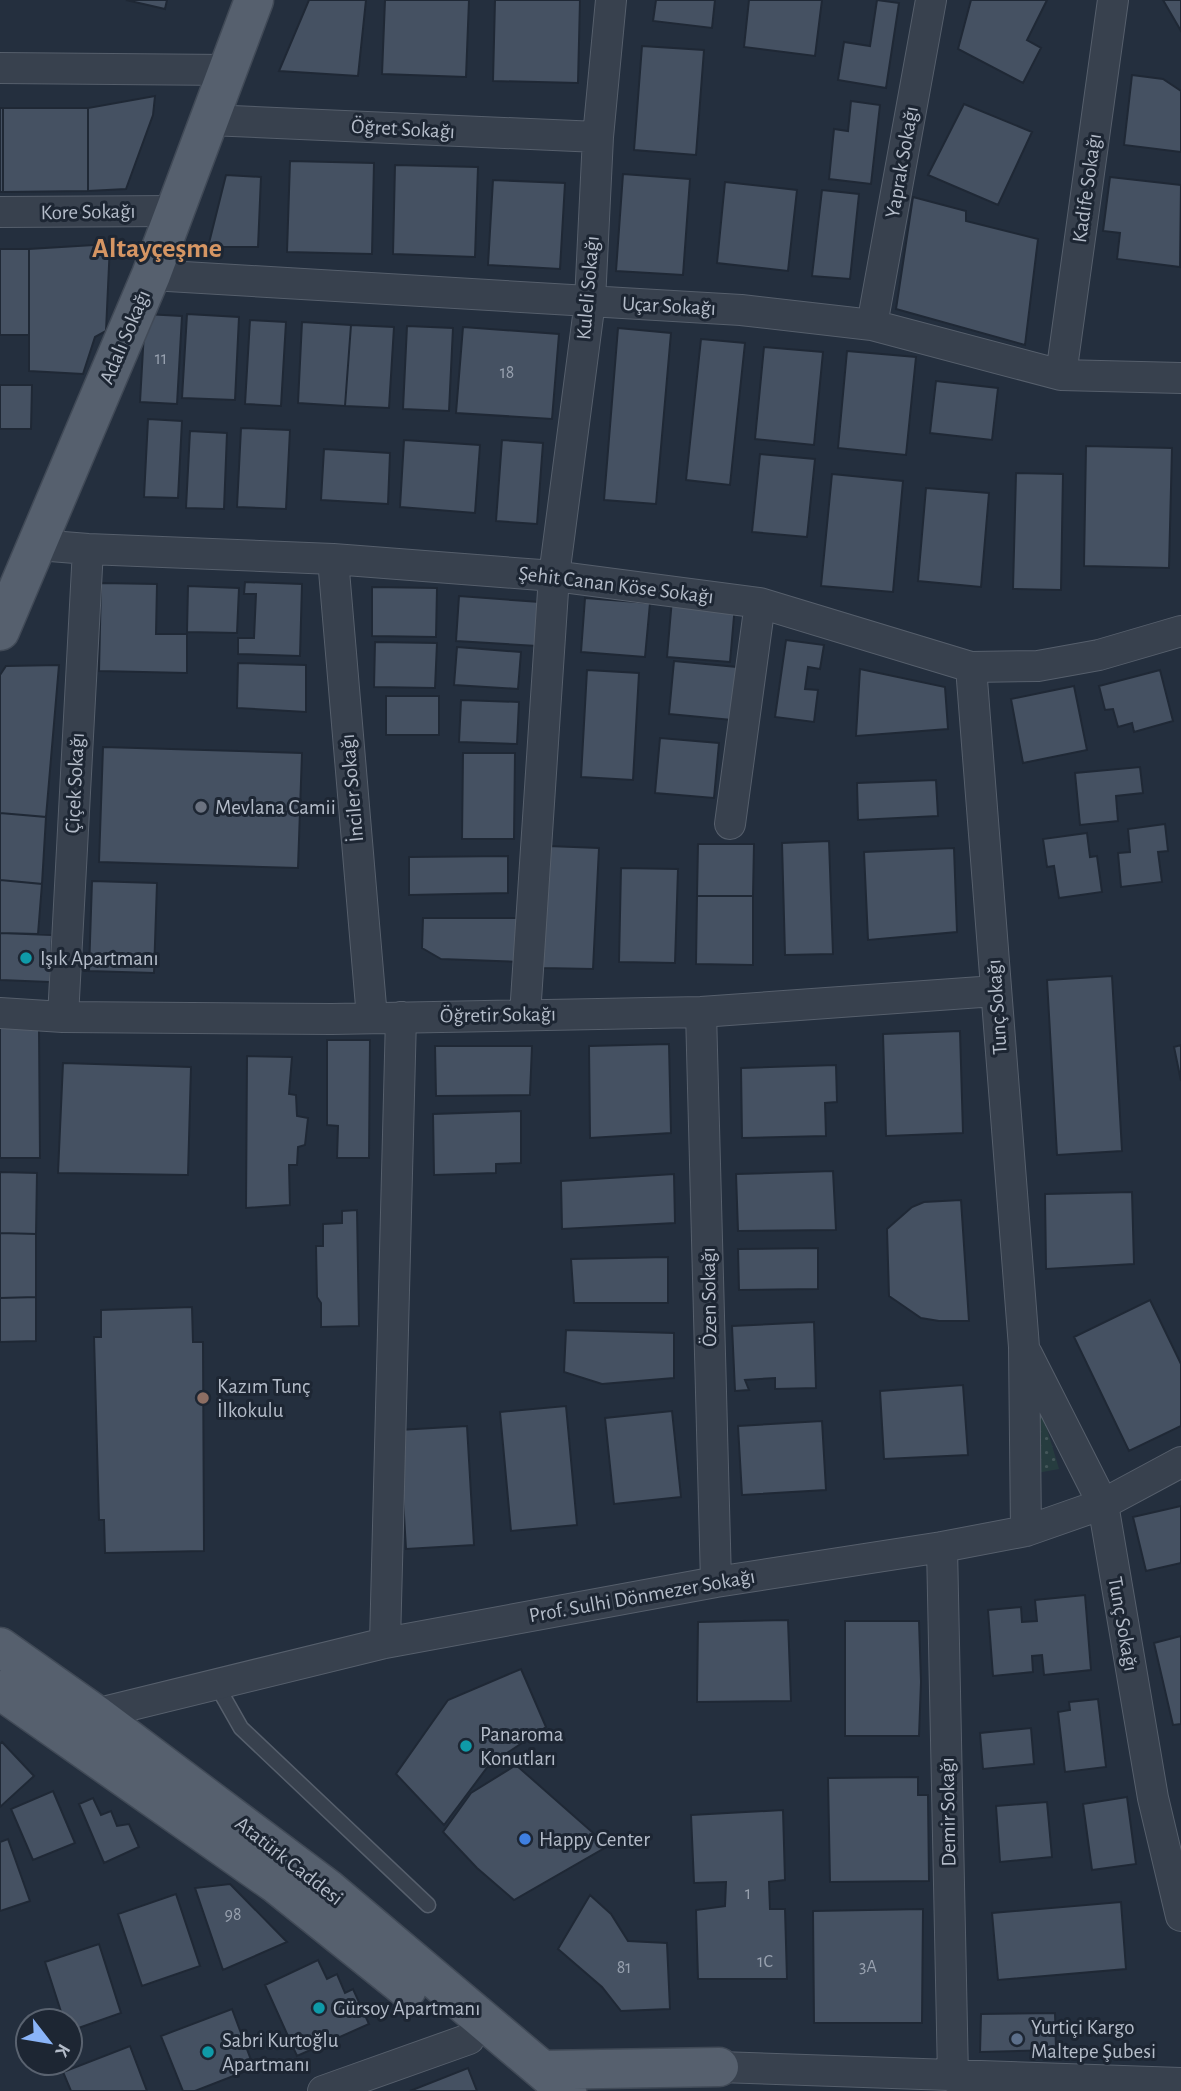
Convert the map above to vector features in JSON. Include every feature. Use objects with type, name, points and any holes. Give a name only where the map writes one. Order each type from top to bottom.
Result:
[{"type":"main road","name":"Adalı Sokağı","points":[[0,631],[151,275],[254,0]]},
{"type":"main road","name":"Atatürk Caddesi","points":[[0,1647],[328,1889],[546,2084]]},
{"type":"main road","name":"Atatürk Caddesi","points":[[5,1703],[276,1884],[469,2039],[546,2084]]},
{"type":"main road","points":[[546,2084],[705,2079]]},
{"type":"main road","points":[[627,2091],[650,2080],[705,2079]]},
{"type":"street","name":"Kuleli Sokağı","points":[[525,1015],[554,576],[590,301],[598,136],[611,0]]},
{"type":"street","name":"Yaprak Sokağı","points":[[872,325],[931,0]]},
{"type":"street","name":"Kadife Sokağı","points":[[1061,375],[1112,0]]},
{"type":"street","points":[[0,68],[227,70]]},
{"type":"street","name":"Öğret Sokağı","points":[[209,120],[598,136]]},
{"type":"street","name":"Kore Sokağı","points":[[0,212],[175,211]]},
{"type":"street","name":"Uçar Sokağı","points":[[151,275],[741,310],[872,325],[1061,375],[1181,378]]},
{"type":"street","name":"Şehit Canan Köse Sokağı","points":[[38,545],[333,559],[554,576],[760,603],[971,667],[1038,666],[1098,655],[1181,631]]},
{"type":"street","name":"Çiçek Sokağı","points":[[63,1017],[88,549]]},
{"type":"street","name":"İnciler Sokağı","points":[[333,559],[386,1017],[384,1643]]},
{"type":"street","points":[[730,824],[760,603]]},
{"type":"street","name":"Tunç Sokağı","points":[[971,667],[1024,1347],[1026,1531]]},
{"type":"street","name":"Öğretir Sokağı","points":[[0,1013],[63,1017],[386,1017],[701,1012],[995,991]]},
{"type":"street","name":"Özen Sokağı","points":[[701,1012],[716,1582]]},
{"type":"street","name":"Tunç Sokağı","points":[[1024,1347],[1103,1504],[1153,1798],[1181,1916]]},
{"type":"street","name":"Prof. Sulhi Dönmezer Sokağı","points":[[94,1714],[384,1643],[716,1582],[942,1547],[1026,1531],[1103,1504],[1181,1462]]},
{"type":"street","name":"Demir Sokağı","points":[[942,1547],[953,2077]]},
{"type":"street","points":[[323,2091],[469,2039]]},
{"type":"street","points":[[705,2079],[953,2077],[1181,2083]]},
{"type":"lane","points":[[216,1684],[241,1728],[428,1905]]},
{"type":"green space","points":[[1041,1409],[1059,1469],[1031,1474],[1034,1410]]},
{"type":"building","points":[[126,0],[167,0],[165,9]]},
{"type":"building","points":[[309,0],[366,0],[358,76],[279,71]]},
{"type":"building","points":[[385,0],[469,0],[466,77],[382,74]]},
{"type":"building","points":[[495,0],[580,0],[578,83],[493,81]]},
{"type":"building","points":[[656,0],[715,0],[712,28],[653,21]]},
{"type":"building","points":[[749,0],[822,0],[815,56],[744,47]]},
{"type":"building","points":[[877,0],[899,3],[886,88],[838,80],[844,42],[870,46]]},
{"type":"building","points":[[971,0],[1047,0],[1027,40],[1041,48],[1023,83],[958,49]]},
{"type":"building","points":[[1163,0],[1181,0],[1181,31]]},
{"type":"building","points":[[642,46],[704,50],[696,155],[634,150]]},
{"type":"building","points":[[1132,75],[1163,79],[1181,91],[1181,152],[1124,145]]},
{"type":"building","points":[[155,96],[153,115],[126,189],[88,191],[88,108]]},
{"type":"building","points":[[851,101],[880,105],[871,184],[829,179],[834,129],[848,131]]},
{"type":"building","points":[[964,104],[1032,132],[998,205],[928,175]]},
{"type":"building","points":[[0,108],[3,108],[3,192],[0,192]]},
{"type":"building","points":[[3,108],[88,108],[88,191],[3,192]]},
{"type":"building","points":[[290,161],[374,163],[372,254],[287,252]]},
{"type":"building","points":[[395,165],[478,167],[475,257],[393,254]]},
{"type":"building","points":[[623,174],[690,179],[683,275],[616,271]]},
{"type":"building","points":[[226,175],[261,177],[258,247],[208,247]]},
{"type":"building","points":[[1110,177],[1181,185],[1180,267],[1117,259],[1120,233],[1103,231]]},
{"type":"building","points":[[493,180],[565,183],[560,269],[488,265]]},
{"type":"building","points":[[725,182],[797,190],[788,271],[717,263]]},
{"type":"building","points":[[822,190],[859,194],[850,279],[812,276]]},
{"type":"building","points":[[913,197],[966,211],[966,221],[1038,239],[1025,345],[896,309]]},
{"type":"building","points":[[110,244],[106,331],[95,337],[83,374],[29,371],[29,249]]},
{"type":"building","points":[[0,249],[29,249],[29,335],[0,335]]},
{"type":"building","points":[[145,314],[182,316],[177,404],[140,402]]},
{"type":"building","points":[[187,314],[239,317],[235,400],[182,398]]},
{"type":"building","points":[[250,320],[286,322],[281,406],[245,404]]},
{"type":"building","points":[[302,322],[351,325],[345,406],[298,403]]},
{"type":"building","points":[[351,325],[394,327],[389,408],[345,406]]},
{"type":"building","points":[[407,326],[453,328],[449,411],[403,409]]},
{"type":"building","points":[[463,327],[559,334],[552,419],[456,413]]},
{"type":"building","points":[[618,328],[671,333],[656,504],[604,500]]},
{"type":"building","points":[[701,339],[745,343],[730,485],[686,480]]},
{"type":"building","points":[[764,347],[823,352],[814,445],[755,439]]},
{"type":"building","points":[[847,351],[916,357],[906,455],[838,448]]},
{"type":"building","points":[[936,381],[998,388],[992,440],[930,433]]},
{"type":"building","points":[[0,385],[32,385],[31,429],[0,429]]},
{"type":"building","points":[[148,419],[182,421],[178,498],[144,497]]},
{"type":"building","points":[[241,428],[290,430],[286,509],[237,507]]},
{"type":"building","points":[[190,431],[227,433],[224,509],[186,508]]},
{"type":"building","points":[[404,440],[480,445],[475,513],[400,507]]},
{"type":"building","points":[[502,440],[543,443],[537,524],[496,521]]},
{"type":"building","points":[[1086,446],[1172,448],[1169,568],[1084,566]]},
{"type":"building","points":[[324,449],[390,453],[388,504],[321,500]]},
{"type":"building","points":[[760,454],[815,459],[807,537],[752,532]]},
{"type":"building","points":[[1016,473],[1063,474],[1061,590],[1013,589]]},
{"type":"building","points":[[832,474],[903,481],[893,592],[821,586]]},
{"type":"building","points":[[926,488],[989,493],[981,587],[918,581]]},
{"type":"building","points":[[245,582],[302,584],[300,656],[238,654],[238,638],[254,638],[256,594],[244,594]]},
{"type":"building","points":[[101,583],[157,584],[156,634],[187,634],[187,673],[99,671]]},
{"type":"building","points":[[188,586],[239,588],[237,633],[187,632]]},
{"type":"building","points":[[372,587],[437,588],[436,637],[372,636]]},
{"type":"building","points":[[459,596],[540,602],[537,646],[456,641]]},
{"type":"building","points":[[585,598],[650,603],[645,657],[581,652]]},
{"type":"building","points":[[672,599],[735,605],[730,662],[667,657]]},
{"type":"building","points":[[786,640],[824,645],[820,669],[808,667],[805,689],[818,690],[814,722],[775,717]]},
{"type":"building","points":[[375,642],[437,643],[435,688],[374,687]]},
{"type":"building","points":[[457,647],[521,652],[518,689],[454,685]]},
{"type":"building","points":[[674,661],[737,667],[732,720],[669,714]]},
{"type":"building","points":[[238,663],[306,665],[306,712],[237,708]]},
{"type":"building","points":[[59,665],[46,817],[0,813],[0,675],[6,666]]},
{"type":"building","points":[[860,669],[945,687],[948,729],[856,736]]},
{"type":"building","points":[[587,670],[639,673],[633,780],[581,777]]},
{"type":"building","points":[[1160,670],[1173,721],[1134,732],[1132,723],[1118,727],[1113,709],[1105,710],[1099,686]]},
{"type":"building","points":[[1074,686],[1087,750],[1023,763],[1011,699]]},
{"type":"building","points":[[386,696],[439,696],[439,735],[386,735]]},
{"type":"building","points":[[461,700],[519,702],[517,744],[459,742]]},
{"type":"building","points":[[660,738],[719,743],[714,798],[655,793]]},
{"type":"building","name":"Mevlana Camii","points":[[103,747],[302,753],[298,868],[99,862]]},
{"type":"building","points":[[463,753],[515,753],[514,839],[462,839]]},
{"type":"building","points":[[1140,767],[1143,793],[1116,796],[1118,821],[1080,825],[1075,773]]},
{"type":"building","points":[[936,780],[938,816],[858,820],[857,783]]},
{"type":"building","points":[[0,813],[46,817],[42,884],[0,880]]},
{"type":"building","points":[[1165,824],[1168,851],[1158,852],[1162,882],[1121,887],[1118,853],[1130,852],[1128,829]]},
{"type":"building","points":[[1087,833],[1090,857],[1097,856],[1102,892],[1059,898],[1054,866],[1047,867],[1043,839]]},
{"type":"building","points":[[829,841],[833,954],[785,955],[782,843]]},
{"type":"building","points":[[698,844],[754,844],[753,896],[697,896]]},
{"type":"building","points":[[548,846],[599,848],[593,969],[542,968]]},
{"type":"building","points":[[954,848],[957,932],[868,940],[864,852]]},
{"type":"building","points":[[508,856],[508,893],[409,895],[409,857]]},
{"type":"building","points":[[621,868],[678,869],[675,963],[619,962]]},
{"type":"building","points":[[0,880],[42,884],[38,934],[0,933]]},
{"type":"building","points":[[92,881],[157,883],[154,973],[89,971]]},
{"type":"building","points":[[697,896],[753,896],[753,965],[696,964]]},
{"type":"building","points":[[423,918],[519,918],[521,962],[441,959],[422,948]]},
{"type":"building","name":"Işık Apartmanı","points":[[0,933],[52,935],[50,982],[0,980]]},
{"type":"building","points":[[1112,976],[1122,1151],[1057,1155],[1047,980]]},
{"type":"building","points":[[0,1028],[39,1028],[40,1158],[0,1158]]},
{"type":"building","points":[[960,1031],[963,1133],[886,1136],[883,1034]]},
{"type":"building","points":[[327,1040],[370,1040],[369,1158],[337,1158],[338,1126],[327,1125]]},
{"type":"building","points":[[669,1044],[671,1133],[590,1138],[589,1046]]},
{"type":"building","points":[[1181,1045],[1181,1081],[1174,1047]]},
{"type":"building","points":[[435,1046],[532,1046],[530,1095],[436,1096]]},
{"type":"building","points":[[247,1056],[292,1057],[289,1094],[296,1095],[297,1116],[308,1118],[305,1145],[298,1147],[297,1165],[289,1165],[290,1205],[246,1208]]},
{"type":"building","points":[[63,1063],[191,1067],[188,1175],[58,1173]]},
{"type":"building","points":[[836,1065],[837,1102],[825,1103],[826,1136],[742,1138],[741,1068]]},
{"type":"building","points":[[521,1111],[521,1163],[496,1164],[496,1173],[434,1175],[433,1114]]},
{"type":"building","points":[[833,1171],[836,1230],[738,1231],[736,1174]]},
{"type":"building","points":[[0,1172],[37,1173],[36,1234],[0,1233]]},
{"type":"building","points":[[674,1174],[675,1223],[562,1229],[561,1181]]},
{"type":"building","points":[[1132,1192],[1134,1264],[1046,1269],[1045,1194]]},
{"type":"building","points":[[961,1200],[969,1321],[921,1318],[889,1296],[887,1229],[912,1207],[924,1202]]},
{"type":"building","points":[[357,1210],[359,1326],[321,1327],[321,1303],[317,1297],[316,1246],[323,1246],[323,1224],[342,1223],[342,1211]]},
{"type":"building","points":[[0,1233],[36,1234],[36,1297],[0,1298]]},
{"type":"building","points":[[818,1248],[818,1289],[739,1290],[738,1249]]},
{"type":"building","points":[[668,1257],[668,1303],[574,1303],[571,1259]]},
{"type":"building","points":[[36,1297],[36,1341],[0,1342],[0,1298]]},
{"type":"building","points":[[1150,1300],[1181,1364],[1181,1426],[1129,1451],[1074,1337]]},
{"type":"building","points":[[192,1307],[193,1342],[203,1342],[204,1551],[105,1553],[104,1520],[99,1520],[94,1337],[101,1337],[101,1310]]},
{"type":"building","points":[[814,1322],[816,1388],[775,1389],[775,1378],[745,1380],[749,1390],[735,1391],[732,1326]]},
{"type":"building","points":[[566,1330],[674,1333],[674,1378],[602,1384],[564,1372]]},
{"type":"building","points":[[963,1385],[968,1455],[884,1459],[880,1391]]},
{"type":"building","points":[[566,1406],[577,1525],[511,1531],[500,1412]]},
{"type":"building","points":[[672,1411],[681,1497],[614,1504],[605,1418]]},
{"type":"building","points":[[822,1421],[826,1490],[742,1495],[738,1426]]},
{"type":"building","points":[[467,1426],[474,1545],[406,1549],[399,1430]]},
{"type":"building","points":[[1181,1506],[1181,1563],[1146,1571],[1133,1517]]},
{"type":"building","points":[[1085,1595],[1091,1670],[1044,1675],[1042,1655],[1032,1656],[1033,1672],[993,1676],[988,1610],[1021,1607],[1022,1622],[1037,1621],[1035,1600]]},
{"type":"building","points":[[788,1620],[791,1701],[697,1702],[698,1622]]},
{"type":"building","points":[[845,1621],[919,1621],[919,1736],[845,1736]]},
{"type":"building","points":[[1181,1636],[1181,1724],[1173,1725],[1154,1643]]},
{"type":"building","name":"Panaroma Konutları","points":[[521,1669],[546,1727],[489,1765],[444,1825],[396,1774],[448,1700]]},
{"type":"building","points":[[1098,1699],[1106,1767],[1065,1772],[1058,1712],[1070,1710],[1069,1702]]},
{"type":"building","points":[[1031,1728],[1034,1764],[983,1769],[980,1733]]},
{"type":"building","points":[[2,1742],[34,1776],[0,1807],[0,1744]]},
{"type":"building","name":"Happy Center","points":[[516,1765],[608,1846],[514,1900],[477,1868],[443,1832],[471,1793]]},
{"type":"building","points":[[918,1777],[918,1795],[928,1795],[929,1881],[830,1882],[828,1778]]},
{"type":"building","points":[[53,1791],[75,1843],[33,1860],[11,1809]]},
{"type":"building","points":[[1127,1797],[1136,1864],[1092,1870],[1083,1804]]},
{"type":"building","points":[[93,1798],[101,1815],[111,1811],[117,1826],[129,1824],[139,1847],[104,1863],[79,1804]]},
{"type":"building","points":[[1047,1802],[1052,1857],[1000,1862],[996,1806]]},
{"type":"building","points":[[783,1810],[785,1880],[769,1882],[770,1909],[785,1909],[787,1979],[698,1979],[696,1910],[725,1906],[726,1882],[694,1883],[691,1815]]},
{"type":"building","points":[[8,1839],[30,1901],[0,1911],[0,1842]]},
{"type":"building","points":[[230,1884],[287,1942],[223,1970],[195,1888]]},
{"type":"building","points":[[176,1894],[200,1966],[142,1986],[118,1914]]},
{"type":"building","points":[[590,1895],[611,1914],[628,1941],[667,1943],[670,2009],[621,2011],[602,1987],[558,1949]]},
{"type":"building","points":[[1121,1902],[1126,1969],[998,1980],[992,1913]]},
{"type":"building","points":[[923,1909],[922,2023],[814,2023],[813,1911]]},
{"type":"building","points":[[99,1944],[121,2013],[84,2026],[84,2007],[59,2007],[45,1962]]},
{"type":"building","name":"Gürsoy Apartmanı","points":[[318,1960],[327,1979],[337,1974],[345,1993],[353,1989],[369,2024],[297,2056],[265,1985]]},
{"type":"building","name":"Sabri Kurtoğlu Apartmanı","points":[[232,2009],[254,2068],[195,2091],[183,2091],[161,2036]]},
{"type":"building","points":[[1055,2013],[1056,2050],[980,2052],[981,2014]]},
{"type":"building","points":[[130,2046],[147,2091],[71,2091],[65,2077],[84,2077],[84,2064]]},
{"type":"building","points":[[468,2068],[477,2091],[410,2091]]},
{"type":"place","name":"Mevlana Camii","points":[[201,807]]},
{"type":"place","name":"Işık Apartmanı","points":[[26,958]]},
{"type":"place","name":"Kazım Tunç İlkokulu","points":[[203,1398]]},
{"type":"place","name":"Panaroma Konutları","points":[[466,1746]]},
{"type":"place","name":"Happy Center","points":[[525,1839]]},
{"type":"place","name":"Gürsoy Apartmanı","points":[[319,2008]]},
{"type":"place","name":"Yurtiçi Kargo Maltepe Şubesi","points":[[1017,2039]]},
{"type":"place","name":"Sabri Kurtoğlu Apartmanı","points":[[208,2052]]},
{"type":"district","name":"Altayçeşme","points":[[157,249]]}]
